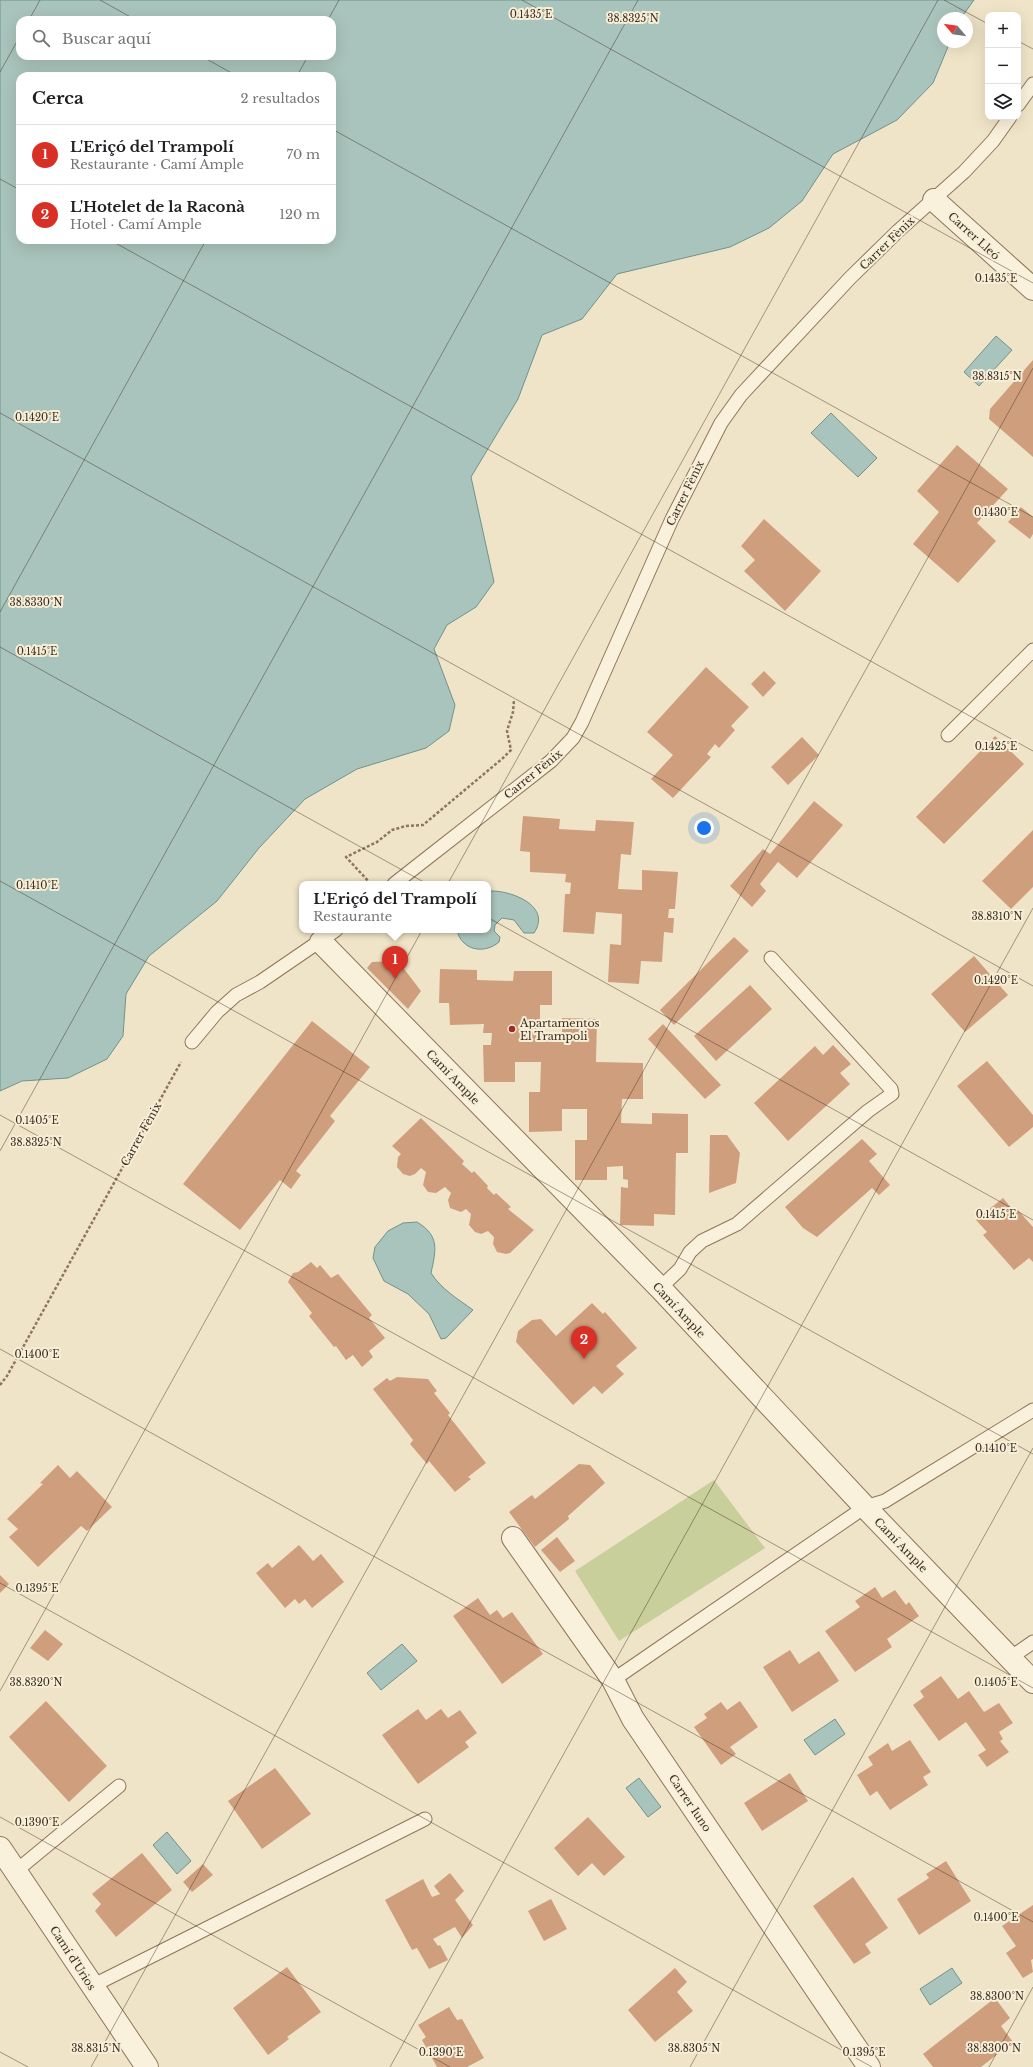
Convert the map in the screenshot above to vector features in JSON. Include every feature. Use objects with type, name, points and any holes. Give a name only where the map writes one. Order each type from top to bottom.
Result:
[{"type":"street","name":"Carrer Lleó","points":[[934,200],[1033,289]]},
{"type":"street","name":"Camí Ample","points":[[328,936],[865,1507],[1033,1682]]},
{"type":"street","name":"Carrer Iuno","points":[[513,1538],[613,1680],[633,1719],[869,2067]]},
{"type":"street","name":"Camí d'Urios","points":[[0,1848],[147,2067]]},
{"type":"lane","points":[[1021,101],[1033,84]]},
{"type":"lane","name":"Carrer Fènix","points":[[398,881],[551,761],[573,738],[591,704],[672,519],[721,423],[741,395],[790,342],[882,247],[964,172],[993,142],[1008,120]]},
{"type":"lane","points":[[948,735],[1033,650]]},
{"type":"lane","points":[[192,1042],[217,1012],[236,995],[260,982],[328,936]]},
{"type":"lane","points":[[660,1288],[680,1268],[690,1252],[702,1241],[737,1224],[868,1111],[892,1094],[891,1089],[771,958]]},
{"type":"lane","points":[[613,1680],[865,1507],[885,1501],[1033,1410]]},
{"type":"lane","points":[[1010,1658],[1033,1642]]},
{"type":"lane","points":[[16,1871],[119,1786]]},
{"type":"lane","points":[[92,1986],[425,1818]]},
{"type":"path","points":[[368,881],[346,857],[377,842],[392,830],[423,825],[503,758],[511,750],[507,731],[513,712],[514,700]]},
{"type":"path","name":"Carrer Fènix","points":[[0,1385],[7,1376],[192,1042]]},
{"type":"green space","points":[[714,1480],[765,1548],[619,1641],[575,1571]]},
{"type":"water","points":[[0,0],[974,0],[965,12],[937,12],[937,48],[948,48],[933,83],[897,120],[833,154],[802,201],[769,228],[730,247],[617,274],[582,319],[542,335],[518,399],[471,477],[494,582],[476,607],[447,625],[434,649],[455,705],[449,731],[426,748],[357,769],[305,799],[259,848],[217,901],[149,956],[126,994],[123,1036],[107,1059],[68,1078],[22,1081],[0,1091]]},
{"type":"water","points":[[996,336],[1012,350],[979,386],[964,372]]},
{"type":"water","points":[[831,413],[877,458],[858,477],[811,433]]},
{"type":"water","points":[[491,891],[519,897],[534,908],[538,915],[538,923],[534,933],[524,933],[514,920],[502,918],[495,925],[494,931],[500,937],[499,942],[493,946],[480,949],[468,946],[463,942],[458,933],[491,933]]},
{"type":"water","points":[[417,1222],[430,1233],[433,1238],[435,1250],[431,1273],[445,1289],[473,1310],[446,1338],[441,1339],[429,1314],[408,1294],[384,1281],[373,1258],[375,1247],[388,1231],[403,1223]]},
{"type":"water","points":[[402,1644],[417,1661],[381,1690],[367,1673]]},
{"type":"water","points":[[835,1719],[845,1734],[815,1755],[804,1740]]},
{"type":"water","points":[[639,1778],[661,1807],[648,1817],[626,1788]]},
{"type":"water","points":[[167,1832],[191,1861],[177,1874],[153,1845]]},
{"type":"water","points":[[952,1968],[962,1983],[930,2005],[920,1989]]},
{"type":"building","points":[[1033,360],[1033,457],[989,419],[990,409]]},
{"type":"building","points":[[957,445],[1008,489],[977,523],[996,541],[958,583],[913,544],[939,512],[917,491]]},
{"type":"building","points":[[1021,507],[1033,517],[1033,534],[1030,539],[1008,522]]},
{"type":"building","points":[[764,519],[821,571],[785,611],[744,571],[755,560],[741,546]]},
{"type":"building","points":[[706,667],[749,707],[731,726],[735,730],[719,748],[715,744],[707,754],[711,757],[673,798],[651,779],[673,755],[647,732]]},
{"type":"building","points":[[764,671],[776,683],[763,697],[751,684]]},
{"type":"building","points":[[995,736],[1024,764],[944,844],[916,817]]},
{"type":"building","points":[[802,737],[819,755],[788,785],[771,767]]},
{"type":"building","points":[[814,801],[843,825],[797,878],[778,862],[760,884],[766,891],[752,907],[730,886],[763,849],[770,854]]},
{"type":"building","points":[[523,816],[560,819],[559,829],[595,831],[596,820],[634,822],[631,855],[621,854],[618,889],[642,890],[642,870],[678,872],[675,909],[669,909],[668,918],[674,918],[673,933],[664,932],[662,962],[641,961],[639,984],[608,982],[610,944],[621,945],[622,914],[596,912],[594,934],[563,932],[565,894],[570,894],[571,883],[565,882],[566,874],[530,872],[530,852],[520,851]]},
{"type":"building","points":[[1033,830],[1033,887],[1011,909],[982,881]]},
{"type":"building","points":[[734,937],[749,951],[674,1025],[660,1010]]},
{"type":"building","points":[[974,956],[1008,995],[965,1032],[931,994]]},
{"type":"building","points":[[398,961],[421,991],[408,1009],[367,968],[372,962]]},
{"type":"building","points":[[440,969],[477,970],[477,980],[513,981],[514,971],[552,971],[552,1005],[540,1005],[540,1037],[562,1038],[562,1018],[597,1019],[596,1062],[643,1063],[643,1099],[622,1099],[621,1123],[652,1124],[652,1113],[688,1114],[688,1153],[676,1153],[675,1215],[654,1214],[654,1226],[620,1225],[621,1187],[628,1188],[628,1180],[623,1179],[623,1166],[607,1167],[607,1180],[575,1180],[575,1140],[587,1140],[587,1109],[562,1109],[562,1131],[529,1132],[529,1092],[540,1092],[541,1062],[515,1062],[515,1082],[484,1082],[483,1045],[491,1045],[492,1033],[483,1033],[484,1024],[450,1025],[449,1003],[439,1003]]},
{"type":"building","points":[[750,985],[772,1009],[716,1061],[694,1036]]},
{"type":"building","points":[[312,1021],[370,1067],[330,1116],[335,1121],[296,1171],[301,1175],[291,1189],[280,1180],[240,1230],[183,1184]]},
{"type":"building","points":[[663,1024],[721,1085],[705,1099],[648,1039]]},
{"type":"building","points":[[833,1045],[851,1064],[840,1073],[850,1084],[788,1141],[754,1103],[815,1046],[823,1055]]},
{"type":"building","points":[[987,1061],[1033,1115],[1033,1127],[1009,1147],[957,1086]]},
{"type":"building","points":[[421,1118],[464,1161],[462,1164],[472,1173],[474,1171],[494,1195],[496,1193],[511,1207],[508,1209],[534,1230],[510,1253],[506,1254],[497,1252],[493,1244],[494,1237],[488,1231],[481,1234],[475,1232],[469,1225],[471,1214],[466,1209],[461,1212],[450,1208],[448,1200],[451,1193],[445,1187],[436,1193],[428,1192],[423,1185],[426,1172],[421,1168],[415,1174],[410,1176],[403,1174],[397,1167],[398,1157],[401,1154],[392,1146]]},
{"type":"building","points":[[710,1135],[727,1135],[740,1153],[736,1183],[709,1193]]},
{"type":"building","points":[[862,1139],[877,1154],[869,1161],[890,1185],[879,1195],[872,1188],[817,1237],[803,1228],[785,1207]]},
{"type":"building","points":[[1003,1198],[1013,1210],[1016,1208],[1033,1227],[1033,1262],[1029,1258],[1014,1270],[983,1235],[987,1232],[976,1220]]},
{"type":"building","points":[[311,1262],[317,1268],[320,1265],[331,1278],[338,1274],[372,1315],[369,1318],[385,1338],[369,1351],[373,1357],[362,1367],[353,1355],[346,1360],[336,1346],[334,1347],[309,1316],[312,1313],[288,1282],[293,1273],[298,1272]]},
{"type":"building","points":[[592,1303],[603,1314],[605,1312],[637,1348],[616,1366],[624,1374],[602,1394],[594,1386],[573,1405],[516,1342],[518,1331],[532,1320],[541,1319],[556,1336]]},
{"type":"building","points":[[397,1377],[428,1379],[437,1391],[434,1393],[450,1413],[448,1415],[486,1463],[468,1477],[471,1479],[455,1492],[429,1461],[427,1464],[410,1444],[413,1440],[373,1389],[387,1378],[390,1381]]},
{"type":"building","points":[[579,1464],[590,1465],[605,1483],[568,1516],[569,1519],[535,1547],[509,1512],[532,1495],[535,1499]]},
{"type":"building","points":[[58,1465],[70,1478],[77,1471],[112,1507],[87,1531],[81,1526],[38,1567],[9,1537],[18,1529],[7,1519],[43,1484],[40,1483]]},
{"type":"building","points":[[557,1537],[575,1561],[560,1572],[541,1550]]},
{"type":"building","points":[[299,1545],[313,1561],[321,1554],[344,1582],[312,1608],[305,1599],[299,1604],[295,1599],[285,1608],[256,1573],[268,1563],[272,1568]]},
{"type":"building","points":[[0,1575],[9,1584],[0,1593]]},
{"type":"building","points":[[875,1587],[882,1598],[895,1590],[906,1605],[909,1602],[919,1616],[887,1639],[892,1647],[855,1672],[825,1631],[860,1607],[855,1601]]},
{"type":"building","points":[[478,1598],[490,1615],[497,1610],[503,1618],[512,1612],[543,1654],[502,1684],[453,1616]]},
{"type":"building","points":[[45,1630],[63,1644],[48,1661],[30,1648]]},
{"type":"building","points":[[790,1650],[799,1664],[819,1651],[839,1681],[792,1712],[763,1667]]},
{"type":"building","points":[[941,1676],[958,1699],[969,1691],[984,1712],[999,1703],[1013,1723],[999,1732],[1003,1739],[1000,1741],[1009,1752],[987,1767],[978,1755],[986,1750],[966,1722],[939,1741],[913,1705],[924,1697],[920,1691]]},
{"type":"building","points":[[46,1701],[107,1766],[69,1802],[9,1737]]},
{"type":"building","points":[[740,1701],[758,1727],[730,1747],[736,1754],[721,1765],[694,1727],[707,1718],[704,1714],[721,1702],[727,1710]]},
{"type":"building","points":[[418,1709],[426,1720],[441,1709],[448,1718],[460,1710],[477,1733],[465,1742],[469,1747],[418,1784],[382,1735]]},
{"type":"building","points":[[910,1740],[931,1772],[923,1777],[928,1785],[890,1810],[877,1791],[870,1796],[857,1775],[873,1765],[868,1757],[888,1743],[892,1751]]},
{"type":"building","points":[[275,1768],[311,1814],[262,1849],[228,1801]]},
{"type":"building","points":[[790,1773],[808,1801],[762,1831],[744,1803]]},
{"type":"building","points":[[588,1817],[625,1857],[604,1876],[592,1863],[578,1876],[554,1848]]},
{"type":"building","points":[[142,1853],[172,1890],[116,1937],[95,1911],[101,1904],[92,1894]]},
{"type":"building","points":[[946,1861],[971,1901],[919,1935],[897,1899],[929,1878],[926,1874]]},
{"type":"building","points":[[203,1864],[213,1875],[192,1892],[183,1882]]},
{"type":"building","points":[[450,1873],[464,1891],[455,1900],[473,1925],[462,1938],[455,1927],[433,1939],[438,1946],[440,1945],[448,1960],[429,1969],[417,1948],[412,1950],[385,1900],[423,1879],[432,1897],[440,1894],[434,1886]]},
{"type":"building","points":[[853,1877],[888,1928],[865,1944],[871,1953],[854,1964],[813,1906]]},
{"type":"building","points":[[551,1899],[567,1929],[544,1941],[528,1911]]},
{"type":"building","points":[[1033,1905],[1033,1959],[1031,1960],[1033,1972],[1023,1978],[1006,1953],[1016,1946],[1002,1926]]},
{"type":"building","points":[[287,1967],[321,2012],[287,2037],[289,2039],[268,2055],[233,2008]]},
{"type":"building","points":[[675,1968],[687,1982],[677,1992],[693,2011],[655,2042],[628,2010]]},
{"type":"building","points":[[995,1998],[1010,2018],[1001,2026],[1013,2042],[981,2067],[933,2067],[923,2054]]},
{"type":"building","points":[[449,2007],[457,2020],[462,2019],[484,2058],[467,2067],[437,2067],[422,2040],[426,2037],[418,2025]]},
{"type":"place","name":"L'Eriçó del Trampolí","points":[[395,979]]},
{"type":"place","name":"Apartamentos El Trampoli","points":[[512,1029]]},
{"type":"place","name":"L'Hotelet de la Raconà","points":[[584,1359]]}]
